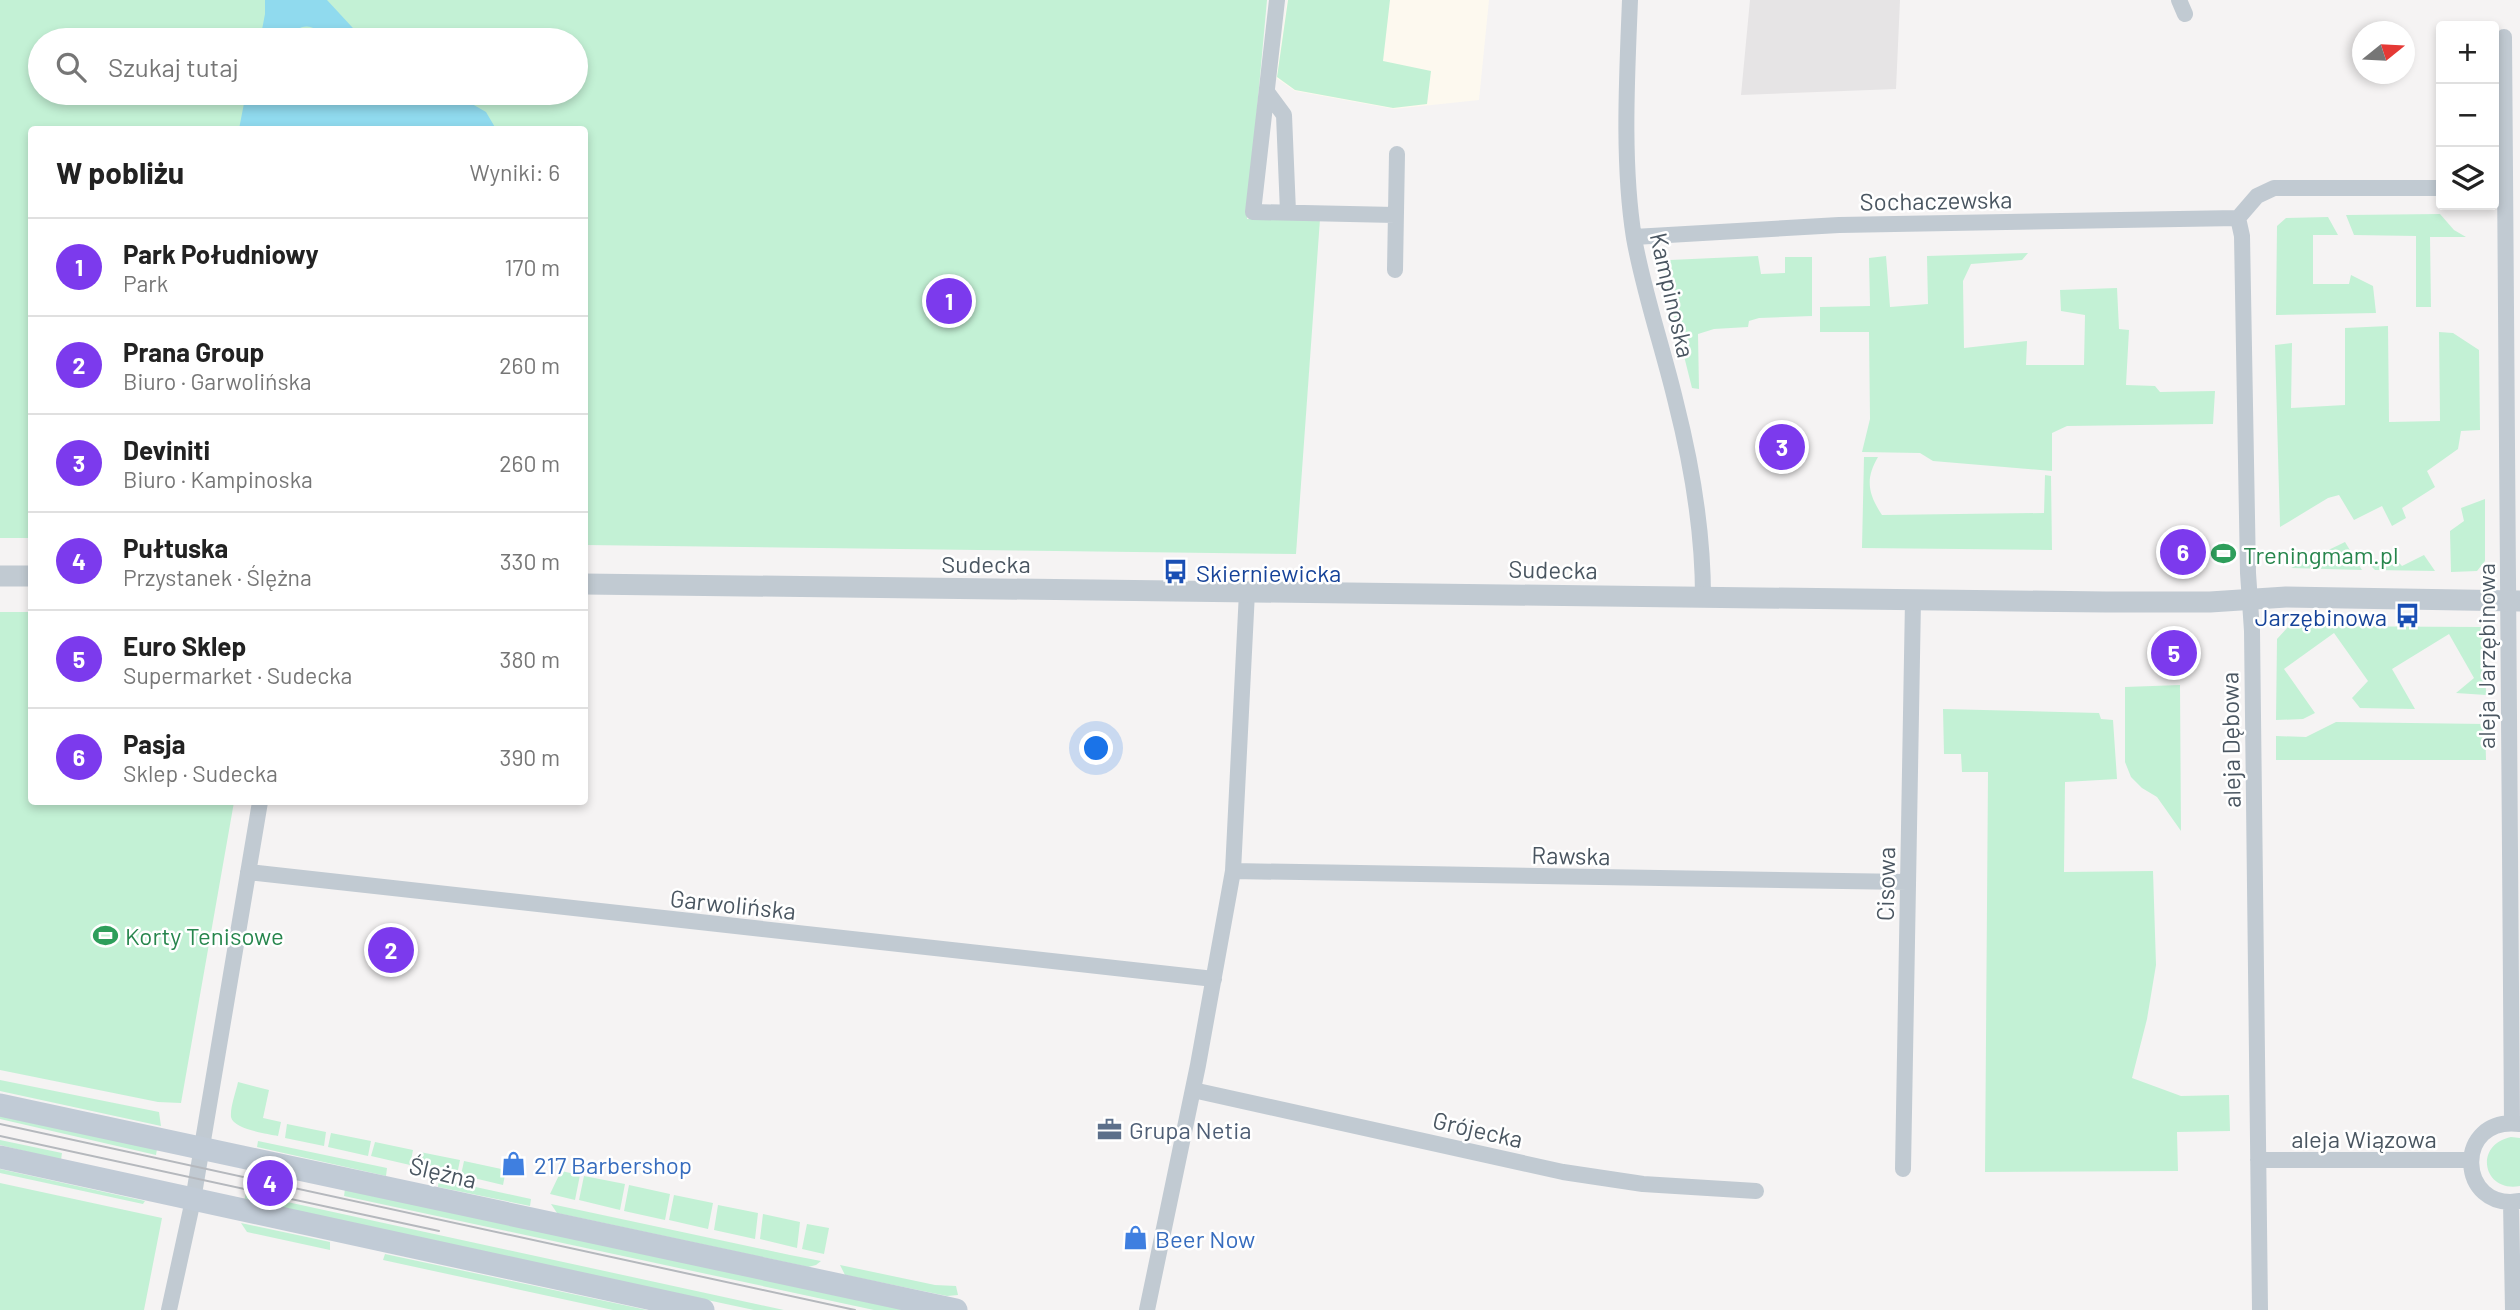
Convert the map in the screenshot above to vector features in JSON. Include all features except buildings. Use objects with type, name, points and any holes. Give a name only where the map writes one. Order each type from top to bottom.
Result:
[{"type":"main road","name":"Ślężna","points":[[0,1105],[956,1310]]},
{"type":"main road","points":[[0,1157],[703,1310]]},
{"type":"street","points":[[1277,0],[1253,212],[1395,215]]},
{"type":"street","name":"Kampinoska","points":[[1630,0],[1627,105],[1634,237],[1691,469],[1703,570],[1703,597]]},
{"type":"street","name":"aleja Jarzębinowa","points":[[2504,37],[2513,601],[2516,1123]]},
{"type":"street","points":[[1267,92],[1284,115],[1288,212]]},
{"type":"street","points":[[1395,270],[1396,154]]},
{"type":"street","points":[[2238,218],[2257,196],[2274,188],[2436,188]]},
{"type":"street","name":"Sochaczewska","points":[[1634,237],[1839,225],[2238,218]]},
{"type":"street","name":"aleja Dębowa","points":[[2238,218],[2242,236],[2242,326],[2252,642],[2260,1310]]},
{"type":"street","points":[[0,576],[28,576]]},
{"type":"street","name":"Sudecka","points":[[588,584],[1913,600],[2153,602],[2286,597],[2513,601]]},
{"type":"street","points":[[1147,1310],[1193,1090],[1233,871],[1247,592]]},
{"type":"street","name":"Cisowa","points":[[1903,1169],[1913,600]]},
{"type":"street","points":[[169,1310],[193,1200],[259,805]]},
{"type":"street","name":"Rawska","points":[[1233,871],[1908,882]]},
{"type":"street","name":"Garwolińska","points":[[248,872],[1214,979]]},
{"type":"street","name":"Grójecka","points":[[1193,1090],[1563,1172],[1643,1184],[1756,1191]]},
{"type":"street","points":[[2513,1310],[2516,1201],[2495,1199],[2485,1193],[2473,1176],[2470,1160],[2477,1139],[2486,1131],[2496,1125],[2516,1123]]},
{"type":"street","name":"aleja Wiązowa","points":[[2258,1160],[2470,1160]]},
{"type":"shaded area","points":[[1287,0],[1489,0],[1479,100],[1394,109],[1295,91],[1276,78]]},
{"type":"shaded area","points":[[1750,0],[1900,0],[1896,89],[1741,95]]},
{"type":"green space","points":[[0,0],[1267,0],[1247,219],[1320,219],[1296,554],[588,545],[588,126],[28,126],[28,538],[0,538]]},
{"type":"green space","points":[[1288,0],[1390,0],[1383,61],[1431,71],[1427,104],[1393,108],[1295,90],[1277,77]]},
{"type":"green space","points":[[2440,214],[2454,230],[2466,237],[2430,237],[2431,307],[2416,307],[2416,236],[2354,235],[2346,215]]},
{"type":"green space","points":[[2328,217],[2338,235],[2313,235],[2313,284],[2349,284],[2351,275],[2373,286],[2376,313],[2276,315],[2277,226],[2286,218]]},
{"type":"green space","points":[[2028,253],[2022,260],[1971,264],[1963,281],[1964,348],[2027,341],[2026,365],[2084,365],[2085,315],[2061,311],[2060,290],[2117,288],[2119,329],[2129,330],[2126,385],[2155,386],[2160,392],[2215,391],[2213,424],[2067,426],[2052,433],[2052,471],[1933,461],[1920,453],[1862,452],[1870,419],[1869,332],[1820,332],[1820,307],[1870,306],[1869,258],[1886,256],[1890,307],[1928,304],[1927,256]]},
{"type":"green space","points":[[1758,256],[1761,274],[1785,273],[1785,257],[1812,257],[1812,316],[1759,318],[1749,321],[1748,327],[1714,329],[1698,334],[1699,389],[1692,388],[1661,264],[1670,260]]},
{"type":"green space","points":[[2388,326],[2389,422],[2440,421],[2439,332],[2453,333],[2479,350],[2480,430],[2461,431],[2458,449],[2427,471],[2435,487],[2402,508],[2406,518],[2392,526],[2382,506],[2354,520],[2339,495],[2328,498],[2280,527],[2275,345],[2292,343],[2291,408],[2345,405],[2345,328]]},
{"type":"green space","points":[[1864,457],[1878,457],[1871,472],[1870,486],[1882,515],[2044,513],[2045,475],[2051,476],[2052,550],[1862,548]]},
{"type":"green space","points":[[2485,499],[2485,561],[2477,571],[2451,572],[2450,531],[2464,521],[2461,508]]},
{"type":"green space","points":[[2345,542],[2362,570],[2291,568]]},
{"type":"green space","points":[[2392,555],[2402,566],[2424,555],[2435,571],[2375,570],[2370,565]]},
{"type":"green space","name":"Korty Tenisowe","points":[[0,612],[28,612],[28,805],[233,805],[181,1103],[158,1102],[0,1070]]},
{"type":"green space","points":[[2289,626],[2481,627],[2485,632],[2486,695],[2456,693],[2474,678],[2449,634],[2392,669],[2415,709],[2360,708],[2352,698],[2368,681],[2334,633],[2284,669],[2315,713],[2303,719],[2276,720],[2277,639]]},
{"type":"green space","points":[[2180,685],[2181,831],[2157,797],[2131,777],[2125,762],[2125,687]]},
{"type":"green space","points":[[1943,709],[2099,713],[2101,719],[2113,720],[2117,779],[2065,782],[2064,872],[2153,871],[2156,965],[2147,1019],[2132,1078],[2181,1096],[2229,1095],[2230,1131],[2177,1132],[2178,1171],[1985,1172],[1988,772],[1962,772],[1961,754],[1944,754]]},
{"type":"green space","points":[[2336,722],[2485,724],[2486,760],[2276,760],[2276,736],[2306,737]]},
{"type":"green space","points":[[0,1080],[159,1112],[161,1126],[0,1091]]},
{"type":"green space","points":[[238,1082],[269,1090],[263,1118],[281,1122],[278,1136],[251,1130],[233,1121],[231,1109]]},
{"type":"green space","points":[[0,1115],[157,1149],[156,1155],[0,1119]]},
{"type":"green space","points":[[287,1124],[326,1132],[324,1146],[285,1138]]},
{"type":"green space","points":[[331,1133],[371,1141],[368,1156],[328,1147]]},
{"type":"green space","points":[[2511,1137],[2520,1138],[2520,1186],[2507,1186],[2498,1182],[2487,1167],[2491,1149]]},
{"type":"green space","points":[[0,1140],[62,1153],[61,1160],[0,1145]]},
{"type":"green space","points":[[258,1141],[387,1168],[386,1176],[257,1147]]},
{"type":"green space","points":[[375,1142],[413,1150],[410,1165],[371,1156]]},
{"type":"green space","points":[[420,1152],[460,1160],[457,1175],[417,1166]]},
{"type":"green space","points":[[464,1161],[506,1170],[503,1185],[461,1175]]},
{"type":"green space","points":[[0,1169],[145,1201],[143,1204],[0,1173]]},
{"type":"green space","points":[[561,1171],[580,1175],[575,1200],[550,1194]]},
{"type":"green space","points":[[584,1176],[625,1184],[620,1210],[579,1200]]},
{"type":"green space","points":[[439,1179],[531,1199],[530,1206],[438,1187]]},
{"type":"green space","points":[[0,1183],[162,1218],[144,1310],[0,1310]]},
{"type":"green space","points":[[629,1185],[670,1194],[665,1220],[624,1211]]},
{"type":"green space","points":[[345,1189],[907,1310],[874,1310],[344,1196]]},
{"type":"green space","points":[[246,1193],[784,1310],[754,1310],[244,1201]]},
{"type":"green space","points":[[674,1195],[713,1203],[708,1229],[669,1220]]},
{"type":"green space","points":[[551,1204],[821,1261],[808,1267],[557,1213]]},
{"type":"green space","points":[[718,1205],[758,1213],[755,1239],[714,1230]]},
{"type":"green space","points":[[763,1214],[800,1222],[797,1248],[760,1239]]},
{"type":"green space","points":[[241,1223],[330,1242],[330,1250],[247,1232]]},
{"type":"green space","points":[[807,1224],[829,1228],[824,1254],[802,1249]]},
{"type":"green space","points":[[385,1254],[647,1310],[613,1310],[383,1260]]},
{"type":"green space","points":[[840,1265],[935,1285],[956,1286],[958,1295],[947,1296],[845,1275]]},
{"type":"water","points":[[265,0],[327,0],[353,28],[262,28]]},
{"type":"water","points":[[244,105],[474,105],[486,112],[494,126],[240,126]]},
{"type":"tram line","points":[[0,1124],[855,1310]]},
{"type":"tram line","points":[[0,1136],[439,1231]]},
{"type":"place","name":"Park Południowy","points":[[949,301]]},
{"type":"place","name":"Deviniti","points":[[1782,447]]},
{"type":"place","name":"Pasja","points":[[2183,552]]},
{"type":"place","name":"Treningmam.pl","points":[[2223,554]]},
{"type":"place","name":"Skierniewicka","points":[[1176,572]]},
{"type":"place","name":"Jarzębinowa","points":[[2407,616]]},
{"type":"place","name":"Euro Sklep","points":[[2174,653]]},
{"type":"place","name":"Korty Tenisowe","points":[[105,935]]},
{"type":"place","name":"Prana Group","points":[[391,950]]},
{"type":"place","name":"Grupa Netia","points":[[1109,1129]]},
{"type":"place","name":"217 Barbershop","points":[[514,1164]]},
{"type":"place","name":"Pułtuska","points":[[270,1183]]},
{"type":"place","name":"Beer Now","points":[[1135,1238]]}]
